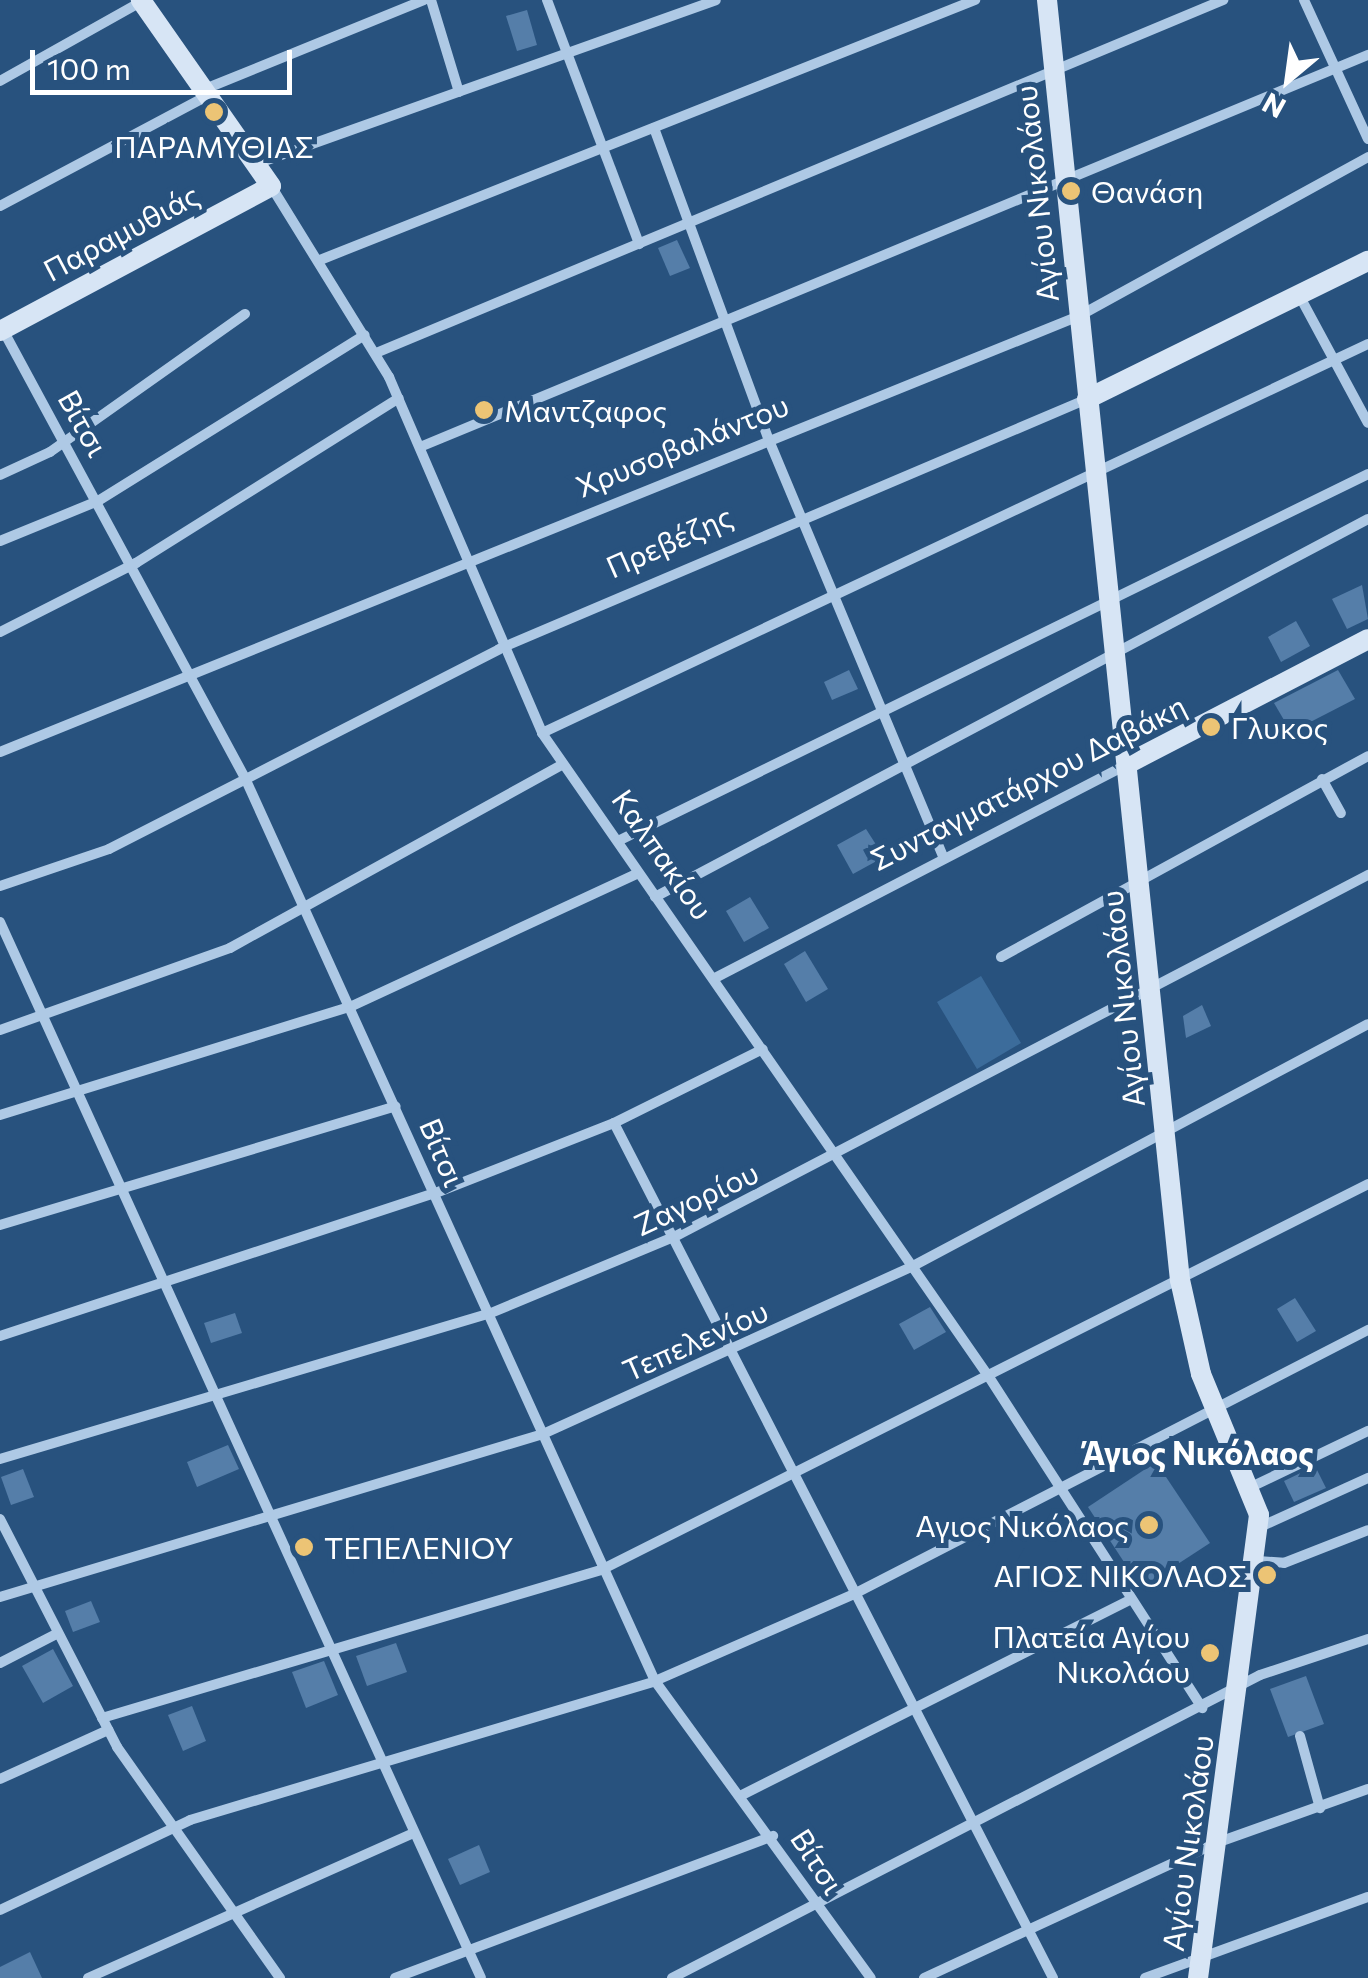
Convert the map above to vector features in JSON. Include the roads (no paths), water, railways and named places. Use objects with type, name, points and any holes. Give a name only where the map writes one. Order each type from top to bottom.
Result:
[{"type":"street","points":[[0,206],[207,92],[428,0],[459,92]]},
{"type":"street","points":[[547,0],[562,55],[639,244]]},
{"type":"street","points":[[255,165],[716,0]]},
{"type":"street","points":[[320,260],[975,0]]},
{"type":"street","name":"Αγίου Νικολάου","points":[[1048,0],[1180,1280],[1214,1408],[1251,1487],[1260,1527],[1241,1689],[1199,1969]]},
{"type":"street","points":[[376,353],[1055,78],[1223,0]]},
{"type":"street","points":[[1304,0],[1368,139]]},
{"type":"street","points":[[0,81],[142,1]]},
{"type":"street","name":"Καλπακίου","points":[[142,1],[271,186],[376,353],[420,447],[499,650],[542,733],[989,1377],[1202,1708]]},
{"type":"street","points":[[420,447],[726,325],[1368,55]]},
{"type":"street","points":[[654,128],[768,438],[804,514],[879,713],[944,859]]},
{"type":"street","name":"Χρυσοβαλάντου","points":[[0,752],[189,668],[1079,316],[1368,157]]},
{"type":"street","name":"Παραμυθιάς","points":[[1,328],[271,186]]},
{"type":"street","name":"Πρεβέζης","points":[[0,886],[109,849],[499,650],[804,514],[1087,399],[1368,261]]},
{"type":"street","points":[[1299,295],[1368,423]]},
{"type":"street","points":[[0,475],[65,442],[245,314]]},
{"type":"street","name":"Βίτσι","points":[[1,328],[136,563],[245,778],[491,1313],[601,1570],[655,1681],[773,1836],[814,1904],[871,1978]]},
{"type":"street","points":[[0,541],[98,500],[365,335]]},
{"type":"street","points":[[542,733],[836,598],[1368,344]]},
{"type":"street","points":[[0,632],[136,563],[399,398]]},
{"type":"street","points":[[618,840],[1368,474]]},
{"type":"street","points":[[655,897],[1368,518]]},
{"type":"street","name":"Συνταγματάρχου Δαβάκη","points":[[715,978],[1368,639]]},
{"type":"street","points":[[1001,957],[1368,756]]},
{"type":"street","points":[[0,1030],[178,970],[306,906],[563,764]]},
{"type":"street","points":[[1322,779],[1340,813]]},
{"type":"street","points":[[0,1115],[352,1006],[638,873]]},
{"type":"street","name":"Ζαγορίου","points":[[0,1459],[215,1400],[491,1313],[674,1237],[837,1156],[1150,984],[1368,875]]},
{"type":"street","points":[[0,922],[380,1764],[481,1978]]},
{"type":"street","name":"Τεπελενίου","points":[[0,1597],[32,1582],[274,1522],[543,1434],[736,1351],[913,1266],[1166,1136],[1368,1024]]},
{"type":"street","points":[[0,1336],[433,1194],[614,1123],[763,1049]]},
{"type":"street","points":[[0,1224],[122,1192],[396,1106]]},
{"type":"street","points":[[614,1123],[736,1351],[910,1707],[1053,1978]]},
{"type":"street","points":[[102,1718],[601,1570],[799,1475],[1368,1184]]},
{"type":"street","points":[[0,1910],[173,1827],[655,1681],[854,1594],[1058,1485],[1368,1330]]},
{"type":"street","points":[[1251,1487],[1368,1431]]},
{"type":"street","points":[[1260,1527],[1368,1478]]},
{"type":"street","points":[[0,1518],[108,1730],[280,1978]]},
{"type":"street","points":[[1258,1561],[1284,1563],[1368,1530]]},
{"type":"street","points":[[742,1795],[1132,1598]]},
{"type":"street","points":[[0,1663],[58,1633]]},
{"type":"street","points":[[672,1978],[972,1822],[1241,1689],[1368,1639]]},
{"type":"street","points":[[0,1779],[108,1730]]},
{"type":"street","points":[[1300,1736],[1320,1808]]},
{"type":"street","points":[[924,1978],[1219,1842],[1368,1789]]},
{"type":"street","points":[[88,1978],[414,1834]]},
{"type":"street","points":[[395,1978],[773,1836]]},
{"type":"street","points":[[1145,1978],[1199,1969],[1368,1897]]},
{"type":"place","name":"ΠΑΡΑΜΥΘΙΑΣ","points":[[214,112]]},
{"type":"place","name":"Θανάση","points":[[1071,191]]},
{"type":"place","name":"Μαντζαφος","points":[[484,410]]},
{"type":"place","name":"Γλυκος","points":[[1211,727]]},
{"type":"place","name":"Αγιος Νικόλαος","points":[[1149,1525]]},
{"type":"place","name":"ΤΕΠΕΛΕΝΙΟΥ","points":[[304,1547]]},
{"type":"place","name":"ΑΓΙΟΣ ΝΙΚΟΛΑΟΣ","points":[[1267,1575]]},
{"type":"place","name":"Πλατεία Αγίου Νικολάου","points":[[1210,1653]]},
{"type":"district","name":"Άγιος Νικόλαος","points":[[1198,1452]]}]
